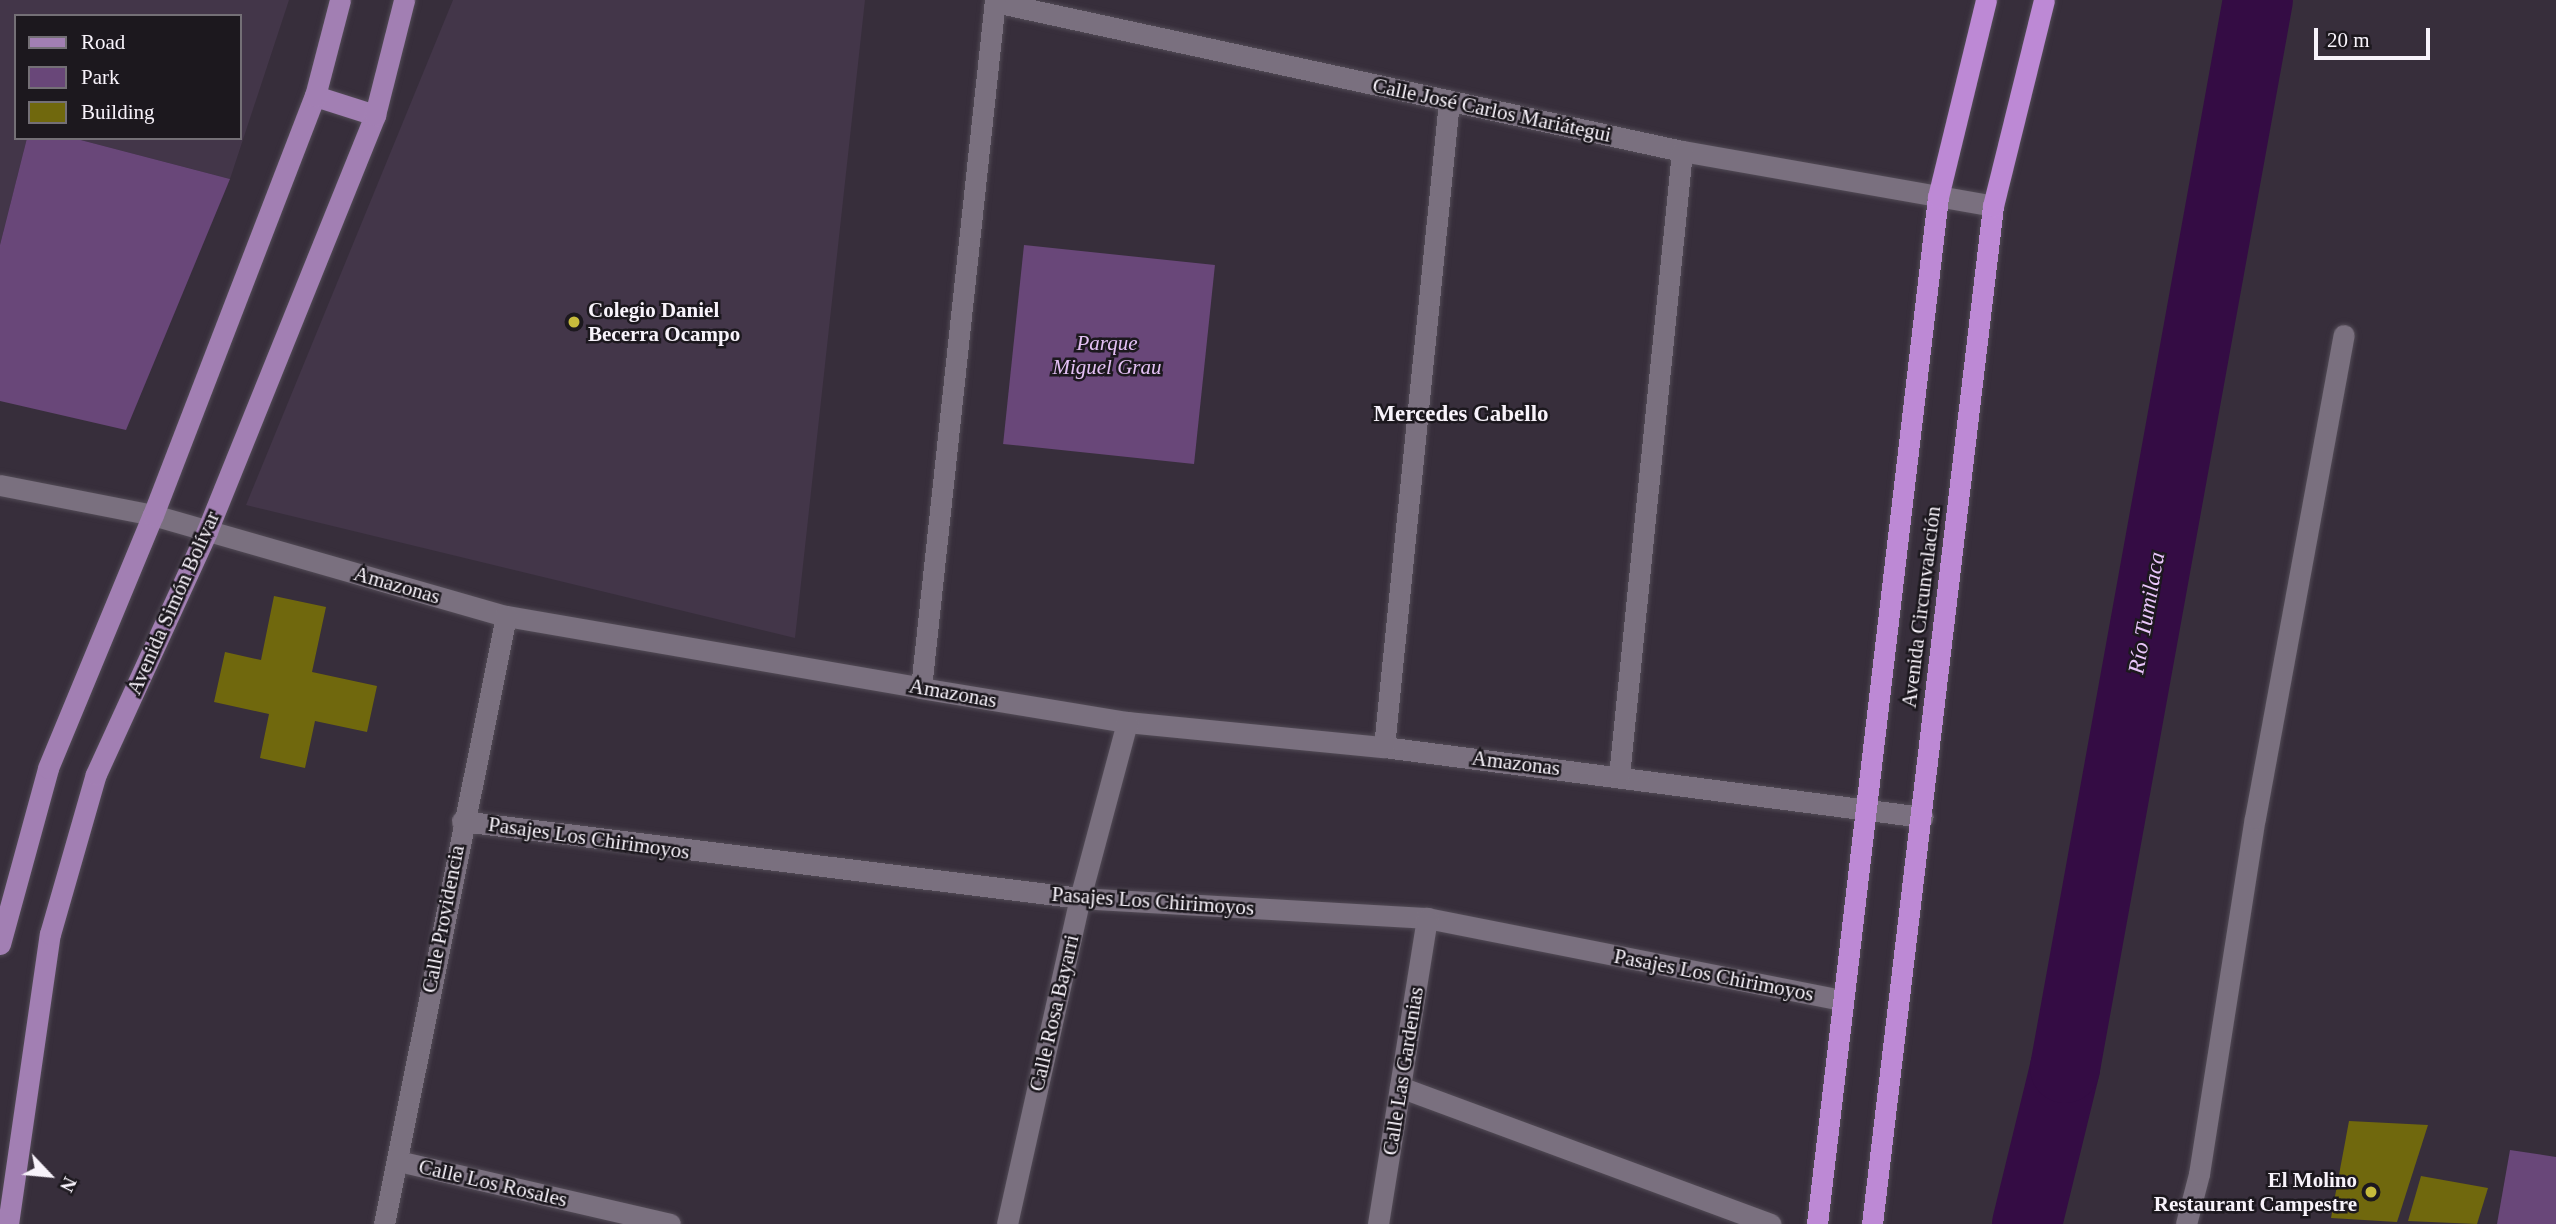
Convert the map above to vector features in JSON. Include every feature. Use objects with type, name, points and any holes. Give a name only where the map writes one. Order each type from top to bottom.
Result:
[{"type":"highway","name":"Avenida Circunvalación","points":[[1817,1224],[1840,1000],[1868,807],[1938,197],[1986,0]]},
{"type":"highway","name":"Avenida Circunvalación","points":[[1872,1224],[1993,206],[2044,0]]},
{"type":"main road","points":[[0,944],[48,768],[153,515],[315,96],[340,0]]},
{"type":"main road","name":"Avenida Simón Bolívar","points":[[8,1224],[50,934],[96,774],[207,531],[375,115],[404,0]]},
{"type":"main road","points":[[315,96],[375,115]]},
{"type":"street","name":"Calle José Carlos Mariátegui","points":[[995,1],[1682,151],[1993,206]]},
{"type":"street","points":[[921,688],[995,1]]},
{"type":"street","points":[[1384,747],[1449,101]]},
{"type":"street","points":[[1619,776],[1682,151]]},
{"type":"street","points":[[2186,1224],[2199,1174],[2255,818],[2344,335]]},
{"type":"street","name":"Amazonas","points":[[0,485],[153,515],[506,615],[921,688],[1127,722],[1384,747],[1868,807],[1922,817]]},
{"type":"street","name":"Calle Providencia","points":[[384,1224],[461,821],[506,615]]},
{"type":"street","name":"Calle Rosa Bayarri","points":[[1006,1224],[1080,898],[1127,722]]},
{"type":"street","name":"Pasajes Los Chirimoyos","points":[[461,821],[846,872],[1080,898],[1427,918],[1840,1000]]},
{"type":"street","name":"Calle Las Gardenias","points":[[1378,1224],[1427,918]]},
{"type":"street","points":[[1400,1087],[1771,1224]]},
{"type":"street","name":"Calle Los Rosales","points":[[398,1161],[670,1224]]},
{"type":"shaded area","points":[[0,0],[289,0],[230,179],[81,140],[242,140],[242,14],[14,14],[14,140],[26,140],[0,245]]},
{"type":"shaded area","name":"Colegio Daniel Becerra Ocampo","points":[[453,0],[865,0],[795,638],[246,505]]},
{"type":"green space","points":[[26,140],[81,140],[230,179],[126,430],[0,401],[0,245]]},
{"type":"green space","name":"Parque Miguel Grau","points":[[1024,245],[1215,265],[1194,464],[1003,444]]},
{"type":"green space","points":[[2510,1150],[2556,1157],[2556,1224],[2497,1224]]},
{"type":"building","points":[[274,596],[326,607],[312,672],[377,686],[367,732],[315,721],[305,768],[260,758],[269,714],[214,702],[225,652],[261,660]]},
{"type":"building","points":[[2349,1121],[2428,1125],[2397,1222],[2331,1218]]},
{"type":"building","points":[[2421,1176],[2488,1188],[2477,1224],[2408,1221]]},
{"type":"waterway","name":"Río Tumilaca","points":[[2027,1224],[2065,1068],[2258,0]]},
{"type":"place","name":"Colegio Daniel Becerra Ocampo","points":[[574,322]]},
{"type":"place","name":"El Molino Restaurant Campestre","points":[[2371,1192]]},
{"type":"district","name":"Mercedes Cabello","points":[[1461,414]]}]
